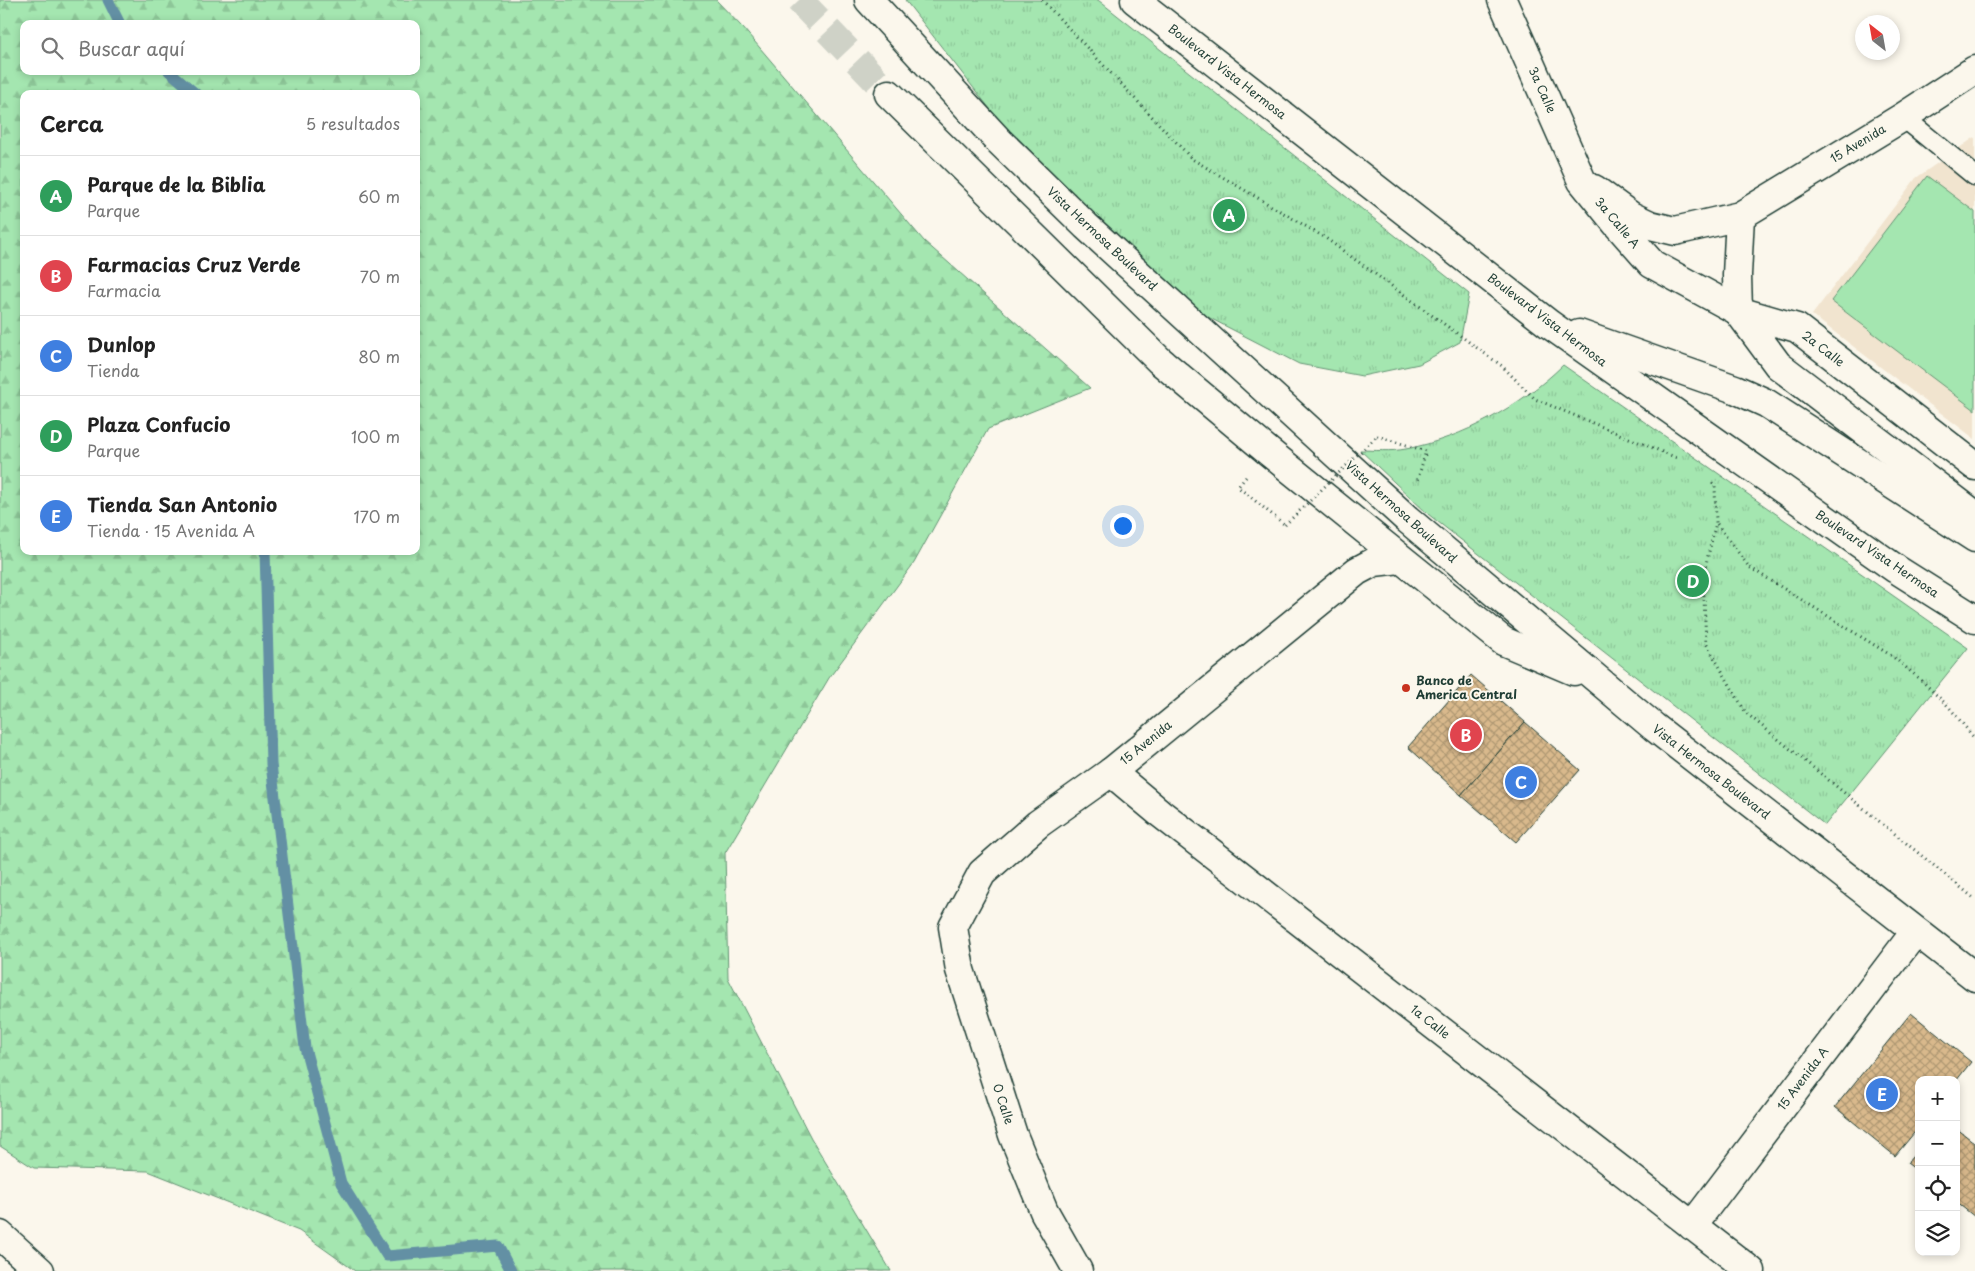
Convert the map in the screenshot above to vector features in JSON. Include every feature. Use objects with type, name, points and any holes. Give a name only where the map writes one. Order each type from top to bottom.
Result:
[{"type":"main road","name":"Vista Hermosa Boulevard","points":[[869,0],[999,141],[1086,226],[1407,519],[1662,733],[1915,932],[1963,958],[1975,977]]},
{"type":"main road","name":"Boulevard Vista Hermosa","points":[[1135,0],[1549,324],[1896,569],[1975,619]]},
{"type":"main road","name":"3a Calle","points":[[1502,0],[1582,180]]},
{"type":"main road","name":"15 Avenida","points":[[1582,180],[1631,216],[1650,225],[1675,230],[1740,216],[1903,117],[1975,70]]},
{"type":"main road","points":[[888,94],[1159,360],[1360,526],[1503,640],[1600,682]]},
{"type":"main road","name":"3a Calle A","points":[[1582,180],[1652,264]]},
{"type":"main road","points":[[1740,216],[1737,274],[1738,311],[1778,365],[1975,515]]},
{"type":"main road","name":"2a Calle","points":[[1652,264],[1738,311],[1796,328],[1975,466]]},
{"type":"main road","points":[[1549,324],[1735,389],[1766,403],[1975,538]]},
{"type":"main road","points":[[1357,571],[1361,550],[1360,526]]},
{"type":"main road","name":"15 Avenida","points":[[952,927],[982,873],[1038,824],[1111,772],[1357,571],[1374,562],[1400,559]]},
{"type":"main road","name":"1a Calle","points":[[1111,772],[1160,813],[1751,1271]]},
{"type":"main road","name":"0 Calle","points":[[952,927],[960,970],[1013,1136],[1044,1211],[1078,1271]]},
{"type":"main road","name":"15 Avenida A","points":[[1692,1226],[1915,932]]},
{"type":"main road","points":[[0,1235],[40,1271]]},
{"type":"lane","points":[[1903,117],[1975,176]]},
{"type":"path","points":[[1042,0],[1192,159],[1324,237],[1502,366],[1535,399],[1685,461]]},
{"type":"path","points":[[1238,487],[1286,525],[1377,436],[1426,451]]},
{"type":"path","points":[[1708,479],[1715,485],[1716,524],[1703,576],[1706,643],[1746,713],[1975,899]]},
{"type":"path","points":[[1716,524],[1749,567],[1892,656],[1921,680],[1948,707],[1975,739]]},
{"type":"shaded area","points":[[1975,137],[1975,439],[1812,315],[1916,178]]},
{"type":"green space","points":[[0,0],[716,0],[743,28],[924,241],[1090,388],[988,429],[914,563],[829,678],[725,853],[728,978],[811,1138],[891,1271],[355,1271],[299,1231],[148,1171],[34,1168],[0,1146]]},
{"type":"green space","points":[[905,0],[1098,0],[1469,294],[1460,342],[1419,364],[1362,376],[1299,364],[1175,300],[1011,136]]},
{"type":"green space","points":[[1927,176],[1975,212],[1975,410],[1831,301]]},
{"type":"green space","points":[[1563,365],[1968,648],[1825,825],[1428,514],[1360,450],[1389,451],[1406,449],[1449,437],[1510,407],[1547,380]]},
{"type":"building","points":[[1471,675],[1525,722],[1461,795],[1408,747]]},
{"type":"building","points":[[1525,722],[1580,770],[1516,842],[1461,795]]},
{"type":"building","points":[[1911,1013],[1971,1062],[1960,1076],[1915,1076],[1915,1132],[1895,1156],[1835,1107]]},
{"type":"building","points":[[1960,1131],[1975,1143],[1975,1217],[1960,1205]]},
{"type":"building","points":[[1915,1154],[1915,1169],[1907,1163]]},
{"type":"waterway","points":[[108,0],[118,20]]},
{"type":"waterway","points":[[174,75],[191,90]]},
{"type":"waterway","points":[[265,555],[271,764],[305,1048],[341,1183],[387,1256],[498,1246],[511,1271]]},
{"type":"tunnel","points":[[799,0],[889,94]]},
{"type":"place","name":"Parque de la Biblia","points":[[1229,215]]},
{"type":"place","name":"Plaza Confucio","points":[[1693,581]]},
{"type":"place","name":"Banco de America Central","points":[[1406,688]]},
{"type":"place","name":"Farmacias Cruz Verde","points":[[1466,735]]},
{"type":"place","name":"Dunlop","points":[[1521,782]]},
{"type":"place","name":"Tienda San Antonio","points":[[1882,1094]]}]
